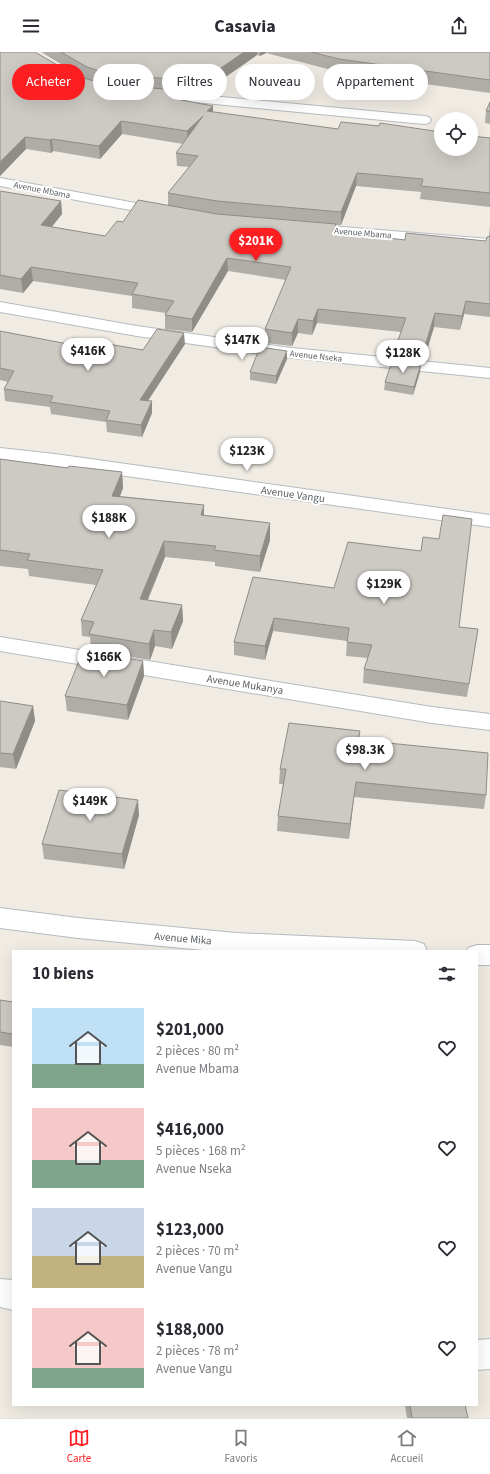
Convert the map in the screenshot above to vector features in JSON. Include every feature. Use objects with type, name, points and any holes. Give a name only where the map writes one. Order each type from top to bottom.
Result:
[{"type":"street","points":[[154,95],[424,120]]},
{"type":"street","name":"Avenue Mbama","points":[[0,182],[179,215]]},
{"type":"street","name":"Avenue Mbama","points":[[295,228],[490,244]]},
{"type":"street","name":"Avenue Nseka","points":[[0,308],[137,331],[284,352],[490,373]]},
{"type":"street","name":"Avenue Vangu","points":[[0,454],[55,460],[490,521]]},
{"type":"street","name":"Avenue Mukanya","points":[[0,644],[432,715],[490,722]]},
{"type":"street","name":"Avenue Mika","points":[[0,918],[78,928],[236,943],[393,950]]},
{"type":"street","points":[[478,955],[490,955]]},
{"type":"street","points":[[0,1293],[12,1295]]},
{"type":"street","points":[[478,1355],[490,1354]]},
{"type":"building","points":[[0,52],[35,52],[56,64],[12,64],[12,100],[85,100],[85,78],[93,81],[93,100],[154,100],[154,88],[162,89],[162,100],[181,100],[213,106],[207,111],[338,129],[341,122],[379,126],[380,123],[434,131],[434,156],[478,156],[478,137],[490,138],[490,193],[421,186],[423,179],[357,173],[341,212],[217,201],[168,193],[198,156],[176,153],[203,116],[187,131],[121,121],[99,146],[52,139],[25,137],[0,162]]},
{"type":"building","points":[[61,52],[244,52],[227,64],[162,64],[162,78],[154,78],[154,64],[93,64],[93,69],[85,66],[85,64],[82,64]]},
{"type":"building","points":[[311,52],[490,52],[490,80],[428,71],[428,64],[375,64],[339,59]]},
{"type":"building","points":[[490,102],[490,111],[486,111]]},
{"type":"building","points":[[0,191],[61,201],[41,225],[105,236],[117,221],[123,222],[138,200],[217,214],[336,224],[333,231],[405,240],[406,233],[486,241],[487,237],[490,236],[490,304],[466,301],[462,316],[435,313],[425,346],[397,343],[406,318],[318,309],[313,321],[298,319],[292,333],[265,329],[291,267],[227,258],[192,319],[165,315],[174,301],[132,294],[138,283],[31,267],[21,279],[0,275]]},
{"type":"building","points":[[157,329],[184,333],[140,400],[152,401],[141,425],[106,420],[110,411],[50,402],[53,396],[4,389],[14,371],[0,368],[0,331],[68,344],[73,338],[143,350]]},
{"type":"building","points":[[260,347],[287,351],[276,376],[250,372]]},
{"type":"building","points":[[392,362],[421,364],[414,387],[385,382]]},
{"type":"building","points":[[0,459],[68,468],[69,466],[122,472],[112,496],[204,505],[201,515],[270,523],[260,556],[214,550],[216,546],[164,541],[140,599],[182,605],[171,632],[154,630],[149,644],[89,634],[94,622],[81,620],[103,570],[27,560],[30,554],[0,550]]},
{"type":"building","points":[[443,515],[472,519],[459,627],[478,629],[469,684],[364,669],[372,645],[347,642],[349,628],[274,618],[265,646],[234,642],[253,577],[334,588],[348,542],[421,551],[423,537],[439,539]]},
{"type":"building","points":[[83,651],[143,661],[127,705],[65,696]]},
{"type":"building","points":[[0,701],[33,706],[13,754],[0,753]]},
{"type":"building","points":[[289,723],[360,731],[358,740],[488,753],[486,795],[356,782],[350,824],[278,816],[286,769],[280,769]]},
{"type":"building","points":[[59,790],[138,800],[122,854],[42,844]]},
{"type":"building","points":[[0,1000],[12,1002],[12,1034],[0,1032]]},
{"type":"building","points":[[410,1406],[465,1406],[468,1418],[412,1418]]}]
